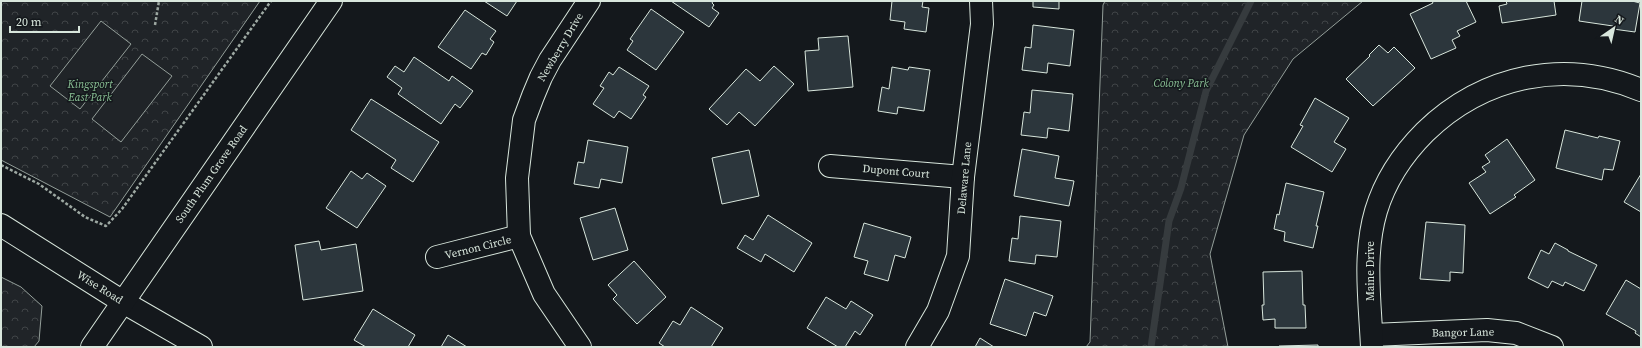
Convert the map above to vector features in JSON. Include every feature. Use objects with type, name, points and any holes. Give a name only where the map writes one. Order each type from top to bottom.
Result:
[{"type":"street","name":"South Plum Grove Road","points":[[92,347],[331,1]]},
{"type":"street","name":"Newberry Drive","points":[[519,236],[518,178],[524,120],[541,77],[562,41],[589,1]]},
{"type":"street","name":"Delaware Lane","points":[[917,347],[938,311],[958,256],[963,177],[982,24],[981,1]]},
{"type":"street","name":"Maine Drive","points":[[1372,341],[1368,249],[1376,211],[1383,192],[1395,169],[1415,143],[1429,129],[1446,114],[1478,94],[1506,83],[1528,77],[1553,74],[1578,74],[1603,78],[1641,90]]},
{"type":"street","name":"Dupont Court","points":[[830,166],[963,177]]},
{"type":"street","name":"Wise Road","points":[[1,225],[123,302],[201,347]]},
{"type":"street","name":"Vernon Circle","points":[[437,256],[519,236]]},
{"type":"street","points":[[519,236],[544,294],[580,347]]},
{"type":"street","name":"Bangor Lane","points":[[1372,341],[1487,330],[1516,333],[1552,347]]},
{"type":"path","points":[[155,25],[159,1]]},
{"type":"path","points":[[1,165],[40,184],[85,217],[106,226],[122,209],[271,1]]},
{"type":"green space","name":"Kingsport East Park","points":[[1,1],[260,1],[110,217],[1,160]]},
{"type":"green space","name":"Colony Park","points":[[1105,1],[1363,1],[1293,59],[1244,135],[1210,254],[1228,347],[1086,347],[1090,342],[1103,5]]},
{"type":"green space","points":[[101,21],[131,44],[80,109],[50,86]]},
{"type":"green space","points":[[142,54],[172,76],[121,142],[92,119]]},
{"type":"green space","points":[[1,277],[21,287],[42,306],[39,341],[34,347],[1,347]]},
{"type":"building","points":[[484,1],[517,1],[507,16]]},
{"type":"building","points":[[671,1],[713,1],[712,3],[714,5],[712,8],[719,13],[709,27]]},
{"type":"building","points":[[892,1],[923,1],[922,7],[929,8],[926,32],[904,29],[905,22],[890,20]]},
{"type":"building","points":[[1033,1],[1059,1],[1059,9],[1033,7]]},
{"type":"building","points":[[1432,1],[1466,1],[1476,22],[1457,31],[1460,36],[1452,40],[1456,48],[1431,59],[1410,14],[1433,3]]},
{"type":"building","points":[[1506,1],[1554,1],[1556,15],[1502,23],[1499,6],[1507,4]]},
{"type":"building","points":[[1582,1],[1632,1],[1640,3],[1635,32],[1613,29],[1613,26],[1579,21]]},
{"type":"building","points":[[651,9],[684,32],[656,70],[627,50],[633,41],[630,39]]},
{"type":"building","points":[[465,10],[496,31],[490,39],[494,42],[486,55],[482,53],[471,69],[438,47]]},
{"type":"building","points":[[1033,25],[1074,30],[1070,66],[1048,63],[1047,73],[1022,70],[1025,47],[1031,48]]},
{"type":"building","points":[[848,36],[853,87],[808,91],[805,51],[819,50],[818,38]]},
{"type":"building","points":[[1379,45],[1388,53],[1394,47],[1415,68],[1373,106],[1346,79],[1370,56],[1369,55]]},
{"type":"building","points":[[414,57],[449,81],[452,76],[473,91],[460,108],[455,104],[441,124],[398,94],[402,88],[387,77],[395,66],[404,72]]},
{"type":"building","points":[[774,66],[794,84],[755,126],[739,112],[727,125],[709,109],[746,69],[760,81]]},
{"type":"building","points":[[619,67],[649,86],[643,95],[646,97],[631,119],[619,111],[614,118],[593,104],[604,88],[600,86],[609,72],[613,75]]},
{"type":"building","points":[[892,67],[908,70],[909,67],[930,70],[924,111],[898,107],[897,114],[878,111],[882,87],[889,89]]},
{"type":"building","points":[[1032,90],[1073,94],[1069,131],[1048,128],[1047,138],[1021,135],[1024,112],[1030,113]]},
{"type":"building","points":[[1315,98],[1349,118],[1334,142],[1346,149],[1332,172],[1291,147],[1303,126],[1300,125]]},
{"type":"building","points":[[371,99],[439,142],[413,182],[391,168],[396,160],[351,130]]},
{"type":"building","points":[[1565,130],[1598,138],[1599,136],[1620,141],[1613,170],[1604,169],[1602,180],[1556,168]]},
{"type":"building","points":[[1507,139],[1535,180],[1514,195],[1516,197],[1490,214],[1469,183],[1486,172],[1482,167],[1490,162],[1485,155]]},
{"type":"building","points":[[588,140],[628,147],[622,183],[601,179],[599,188],[574,184],[578,162],[584,163]]},
{"type":"building","points":[[1022,149],[1059,156],[1055,178],[1074,181],[1069,206],[1014,196]]},
{"type":"building","points":[[749,150],[759,196],[722,204],[712,158]]},
{"type":"building","points":[[351,171],[362,179],[367,173],[386,186],[357,228],[326,208]]},
{"type":"building","points":[[1641,174],[1641,212],[1624,202]]},
{"type":"building","points":[[1286,183],[1324,192],[1316,226],[1318,226],[1313,248],[1284,241],[1285,232],[1274,229],[1277,214],[1279,215]]},
{"type":"building","points":[[615,208],[628,250],[593,260],[580,218]]},
{"type":"building","points":[[768,215],[812,243],[794,272],[765,254],[761,262],[737,248],[745,235],[753,240]]},
{"type":"building","points":[[1020,216],[1061,221],[1057,257],[1036,255],[1035,264],[1009,261],[1012,238],[1018,239]]},
{"type":"building","points":[[1426,222],[1465,225],[1463,273],[1450,272],[1450,281],[1420,279]]},
{"type":"building","points":[[864,223],[911,237],[905,258],[895,255],[888,281],[864,274],[868,261],[854,257]]},
{"type":"building","points":[[319,241],[321,250],[356,244],[363,291],[303,300],[295,245]]},
{"type":"building","points":[[1555,243],[1597,265],[1584,291],[1565,282],[1563,286],[1552,281],[1548,288],[1528,278],[1541,250],[1549,254]]},
{"type":"building","points":[[634,261],[666,297],[637,324],[613,299],[617,295],[608,285]]},
{"type":"building","points":[[1302,271],[1303,305],[1305,305],[1306,328],[1275,328],[1275,319],[1263,320],[1263,272]]},
{"type":"building","points":[[1005,279],[1053,296],[1046,316],[1034,312],[1026,336],[990,324]]},
{"type":"building","points":[[1626,280],[1641,289],[1641,337],[1635,333],[1636,331],[1606,314]]},
{"type":"building","points":[[826,297],[846,309],[851,301],[873,315],[860,335],[855,331],[845,347],[838,347],[807,328]]},
{"type":"building","points":[[691,307],[723,328],[711,347],[665,347],[659,343],[673,321],[680,325]]},
{"type":"building","points":[[373,309],[415,335],[408,347],[366,347],[354,340]]},
{"type":"building","points":[[448,335],[467,347],[441,347]]},
{"type":"building","points":[[980,338],[994,347],[975,347]]},
{"type":"building","points":[[1318,345],[1318,347],[1279,347],[1279,346]]},
{"type":"waterway","points":[[1151,347],[1169,221],[1181,188],[1206,91],[1251,1]]}]
